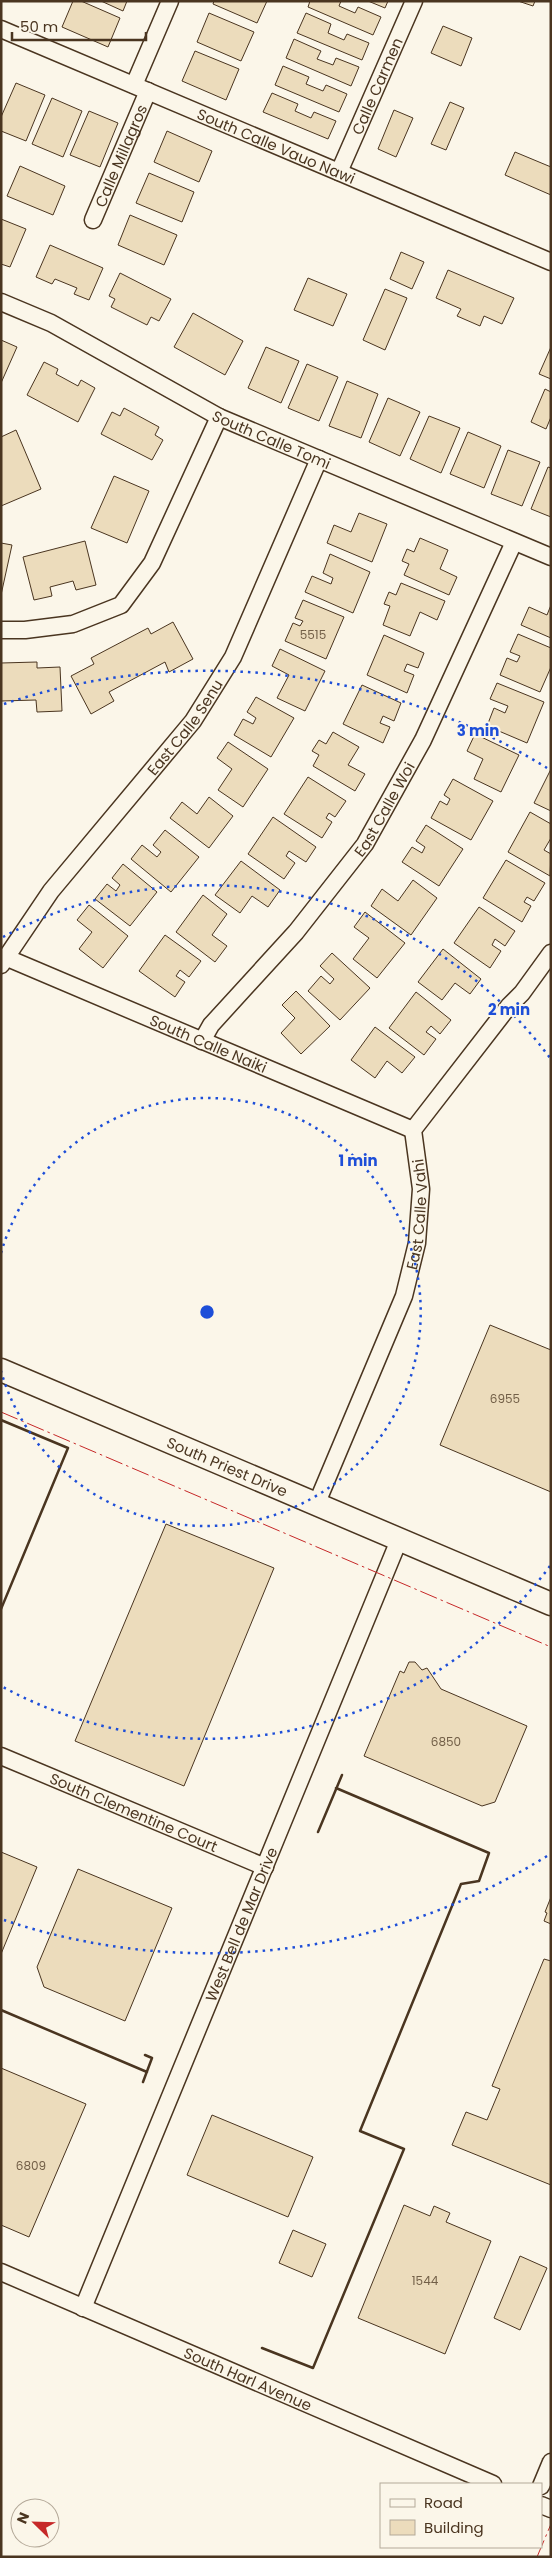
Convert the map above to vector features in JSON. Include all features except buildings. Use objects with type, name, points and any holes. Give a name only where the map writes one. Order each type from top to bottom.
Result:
[{"type":"street","name":"Calle Millagros","points":[[93,220],[170,1]]},
{"type":"street","name":"Calle Carmen","points":[[339,172],[414,1]]},
{"type":"street","name":"South Calle Vauo Nawi","points":[[1,29],[551,262]]},
{"type":"street","name":"South Calle Tomi","points":[[1,302],[51,323],[219,417],[551,558]]},
{"type":"street","points":[[1,630],[25,630],[73,624],[121,605],[152,564],[219,417]]},
{"type":"street","name":"East Calle Senu","points":[[3,961],[51,891],[193,721],[233,657],[318,459]]},
{"type":"street","name":"East Calle Woi","points":[[202,1041],[211,1025],[296,932],[365,844],[423,740],[514,542]]},
{"type":"street","points":[[413,1130],[509,1006],[522,993],[551,953]]},
{"type":"street","name":"South Calle Naiki","points":[[3,961],[202,1041],[413,1130]]},
{"type":"street","name":"East Calle Vahi","points":[[316,1505],[404,1296],[416,1243],[421,1189],[413,1130]]},
{"type":"street","name":"South Priest Drive","points":[[1,1370],[551,1604]]},
{"type":"street","name":"West Bell de Mar Drive","points":[[83,2308],[400,1540]]},
{"type":"street","name":"South Clementine Court","points":[[1,1756],[265,1867]]},
{"type":"street","name":"South Harl Avenue","points":[[1,2272],[491,2483]]},
{"type":"street","points":[[542,2484],[551,2462]]},
{"type":"wall","points":[[1,1420],[68,1448],[1,1609]]},
{"type":"wall","points":[[318,1832],[342,1775]]},
{"type":"wall","points":[[262,2348],[313,2368],[404,2149],[360,2131],[461,1884],[479,1881],[489,1853],[336,1788]]},
{"type":"wall","points":[[1,2010],[147,2072]]},
{"type":"wall","points":[[143,2082],[152,2058],[145,2055]]},
{"type":"power","points":[[1,1412],[551,1647]]},
{"type":"power","points":[[542,2545],[551,2524]]},
{"type":"power","points":[[537,2557],[541,2548]]}]
